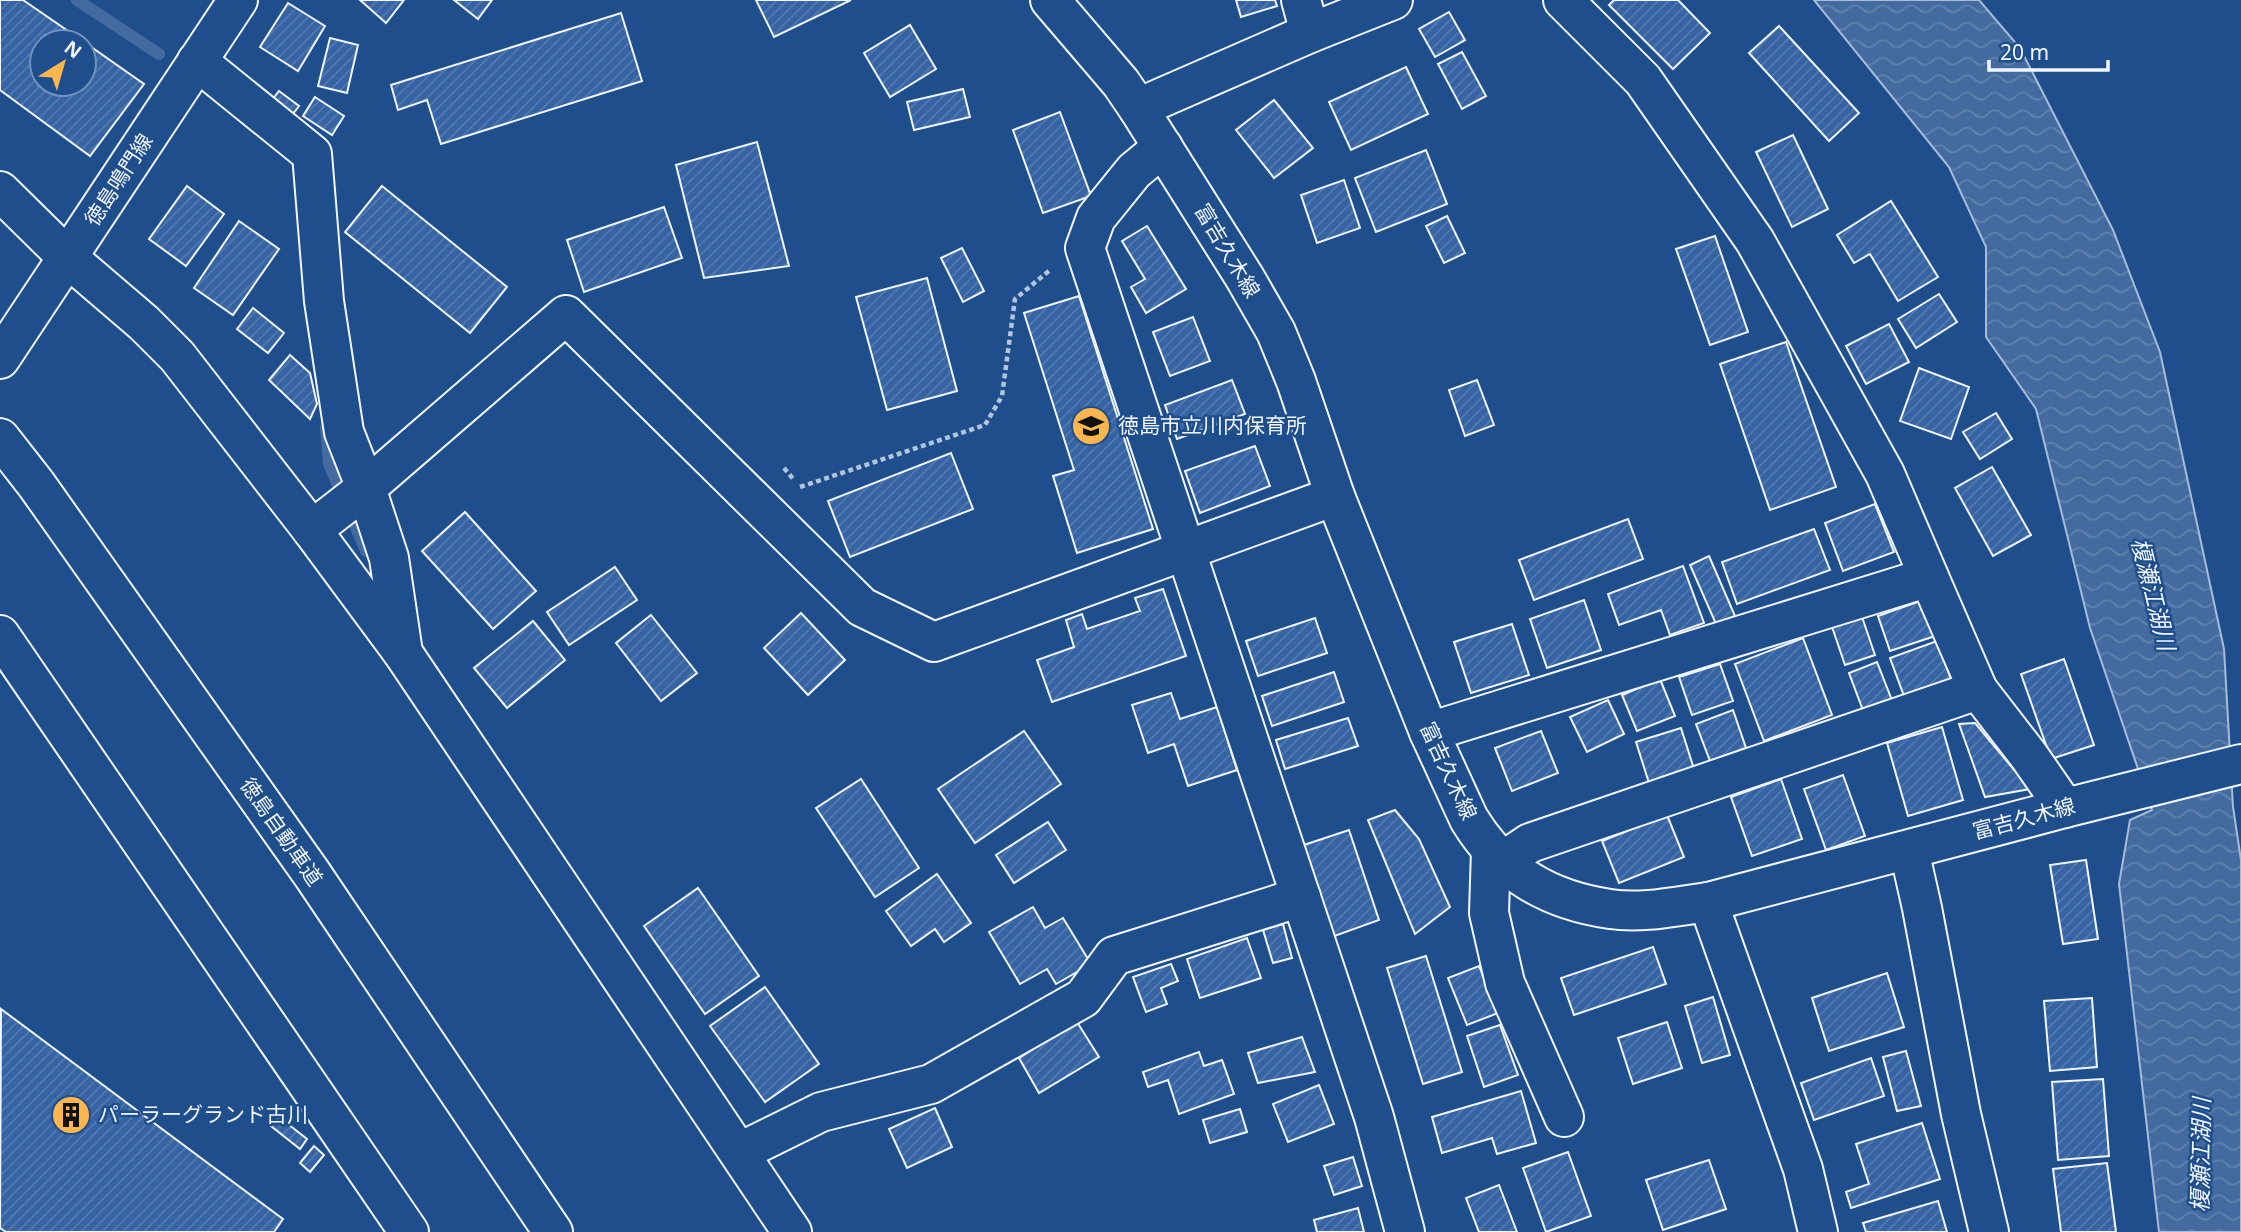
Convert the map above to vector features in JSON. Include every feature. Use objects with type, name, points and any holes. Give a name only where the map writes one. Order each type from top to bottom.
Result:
[{"type":"main road","name":"徳島鳴門線","points":[[0,359],[238,0]]},
{"type":"main road","name":"富吉久木線","points":[[1049,0],[1121,83],[1245,278],[1276,332],[1296,381],[1335,496],[1429,732],[1469,819],[1497,856],[1518,876],[1576,901],[1612,910],[1708,902],[2241,764]]},
{"type":"main road","points":[[1138,108],[1306,16],[1393,0]]},
{"type":"main road","points":[[1563,0],[1643,80],[1755,241],[1885,474],[1978,690],[2065,808]]},
{"type":"main road","points":[[197,61],[312,154],[324,301],[344,432],[343,506],[403,653],[792,1232]]},
{"type":"main road","points":[[1163,147],[1134,172],[1096,218],[1086,248],[1374,1117],[1405,1232]]},
{"type":"main road","points":[[0,191],[68,257],[343,506],[389,558],[403,653]]},
{"type":"main road","points":[[343,506],[566,315],[862,607],[934,642],[1335,496]]},
{"type":"main road","name":"徳島自動車道","points":[[0,438],[36,484],[312,874],[553,1232]]},
{"type":"main road","points":[[1429,732],[1929,577]]},
{"type":"main road","points":[[0,635],[409,1232]]},
{"type":"main road","points":[[1564,1116],[1505,984],[1489,912],[1497,856],[1978,690]]},
{"type":"main road","points":[[1909,850],[1961,1114],[1989,1232]]},
{"type":"main road","points":[[740,1152],[821,1112],[931,1084],[1083,998],[1114,956],[1301,897]]},
{"type":"main road","points":[[1708,902],[1803,1168],[1818,1232]]},
{"type":"path","points":[[784,468],[801,488],[985,425],[1002,396],[1015,299],[1088,239]]},
{"type":"water","name":"榎瀬江湖川","points":[[1814,0],[1979,0],[2020,48],[2113,230],[2160,352],[2224,649],[2233,807],[2241,860],[2241,1232],[2159,1232],[2119,884],[2130,820],[2152,810],[2090,628],[2036,409],[1986,337],[1986,247],[1949,167]]},
{"type":"building","points":[[0,0],[23,0],[64,28],[28,28],[28,98],[98,98],[98,52],[144,84],[90,156],[0,90]]},
{"type":"building","points":[[360,0],[404,0],[386,23]]},
{"type":"building","points":[[454,0],[492,0],[478,19]]},
{"type":"building","points":[[756,0],[851,0],[774,37]]},
{"type":"building","points":[[1236,0],[1275,0],[1277,6],[1241,17]]},
{"type":"building","points":[[1614,0],[1678,0],[1710,33],[1673,69],[1609,5]]},
{"type":"building","points":[[288,3],[325,26],[298,71],[260,47]]},
{"type":"building","points":[[1449,12],[1465,40],[1435,57],[1419,29]]},
{"type":"building","points":[[621,13],[642,81],[441,144],[427,100],[398,110],[391,85]]},
{"type":"building","points":[[910,25],[936,69],[890,97],[864,53]]},
{"type":"building","points":[[1779,26],[1859,113],[1829,141],[1749,53]]},
{"type":"building","points":[[330,38],[358,45],[347,93],[318,86]]},
{"type":"building","points":[[1462,52],[1486,96],[1462,109],[1438,64]]},
{"type":"building","points":[[1406,67],[1428,114],[1351,150],[1329,102]]},
{"type":"building","points":[[963,89],[970,117],[914,130],[907,102]]},
{"type":"building","points":[[279,91],[299,106],[289,119],[269,104]]},
{"type":"building","points":[[315,97],[344,116],[332,135],[303,116]]},
{"type":"building","points":[[1274,100],[1313,148],[1274,178],[1236,130]]},
{"type":"building","points":[[1060,112],[1091,196],[1043,213],[1013,130]]},
{"type":"building","points":[[1793,135],[1828,209],[1792,227],[1756,152]]},
{"type":"building","points":[[757,142],[789,266],[704,278],[676,165]]},
{"type":"building","points":[[1426,150],[1447,204],[1376,232],[1355,178]]},
{"type":"building","points":[[1344,180],[1360,228],[1317,243],[1301,195]]},
{"type":"building","points":[[187,186],[224,214],[186,266],[149,239]]},
{"type":"building","points":[[382,186],[507,287],[470,333],[345,232]]},
{"type":"building","points":[[1891,201],[1938,277],[1898,301],[1870,254],[1854,263],[1837,235]]},
{"type":"building","points":[[664,207],[682,258],[584,292],[567,240]]},
{"type":"building","points":[[1447,216],[1465,253],[1444,263],[1426,226]]},
{"type":"building","points":[[239,221],[279,249],[233,315],[194,288]]},
{"type":"building","points":[[1147,226],[1186,289],[1146,313],[1131,287],[1145,279],[1122,241]]},
{"type":"building","points":[[1715,236],[1748,332],[1710,345],[1676,249]]},
{"type":"building","points":[[962,248],[984,291],[963,302],[941,258]]},
{"type":"building","points":[[927,278],[957,391],[887,410],[856,297]]},
{"type":"building","points":[[1939,294],[1957,322],[1916,348],[1898,319]]},
{"type":"building","points":[[1079,296],[1153,529],[1077,553],[1053,476],[1074,470],[1024,313]]},
{"type":"building","points":[[253,308],[284,333],[268,353],[237,329]]},
{"type":"building","points":[[1193,317],[1210,361],[1170,376],[1153,332]]},
{"type":"building","points":[[1889,324],[1909,362],[1866,384],[1846,346]]},
{"type":"building","points":[[1786,342],[1836,487],[1770,510],[1720,364]]},
{"type":"building","points":[[290,355],[310,373],[317,404],[310,419],[269,380]]},
{"type":"building","points":[[1919,368],[1969,387],[1951,439],[1900,421]]},
{"type":"building","points":[[1232,380],[1245,414],[1177,439],[1165,405]]},
{"type":"building","points":[[1477,380],[1494,425],[1465,436],[1449,390]]},
{"type":"building","points":[[1996,413],[2012,439],[1980,459],[1963,432]]},
{"type":"building","points":[[1255,446],[1270,486],[1200,513],[1185,471]]},
{"type":"building","points":[[951,453],[973,509],[850,557],[828,501]]},
{"type":"building","points":[[1992,467],[2031,535],[1993,556],[1955,488]]},
{"type":"building","points":[[1875,504],[1894,552],[1843,571],[1825,523]]},
{"type":"building","points":[[465,512],[536,591],[493,629],[422,551]]},
{"type":"building","points":[[1628,519],[1643,559],[1534,600],[1519,560]]},
{"type":"building","points":[[1814,529],[1830,570],[1737,604],[1722,562]]},
{"type":"building","points":[[1709,556],[1735,616],[1716,624],[1690,565]]},
{"type":"building","points":[[1683,566],[1704,623],[1670,635],[1661,610],[1619,625],[1608,594]]},
{"type":"building","points":[[615,567],[637,600],[569,645],[547,612]]},
{"type":"building","points":[[1163,589],[1186,656],[1052,702],[1037,660],[1074,647],[1066,620],[1082,614],[1087,629],[1140,611],[1135,598]]},
{"type":"building","points":[[1584,600],[1601,650],[1547,668],[1530,619]]},
{"type":"building","points":[[1923,600],[1935,636],[1890,651],[1878,616]]},
{"type":"building","points":[[801,613],[845,660],[808,695],[764,648]]},
{"type":"building","points":[[1861,614],[1875,655],[1845,665],[1831,624]]},
{"type":"building","points":[[651,615],[697,673],[661,701],[616,643]]},
{"type":"building","points":[[1315,618],[1327,653],[1258,676],[1246,641]]},
{"type":"building","points":[[533,621],[565,660],[507,708],[474,668]]},
{"type":"building","points":[[1512,624],[1529,675],[1471,693],[1454,642]]},
{"type":"building","points":[[1803,638],[1832,715],[1764,741],[1735,664]]},
{"type":"building","points":[[1937,641],[1951,679],[1904,696],[1890,658]]},
{"type":"building","points":[[2064,659],[2094,745],[2051,759],[2021,674]]},
{"type":"building","points":[[1877,662],[1893,703],[1864,713],[1849,673]]},
{"type":"building","points":[[1720,664],[1733,701],[1692,715],[1679,677]]},
{"type":"building","points":[[1334,672],[1344,702],[1272,726],[1262,696]]},
{"type":"building","points":[[1660,679],[1675,716],[1637,731],[1622,695]]},
{"type":"building","points":[[1171,693],[1180,719],[1217,707],[1237,770],[1188,786],[1174,744],[1148,753],[1132,705]]},
{"type":"building","points":[[1608,700],[1624,734],[1587,752],[1570,717]]},
{"type":"building","points":[[1733,710],[1746,748],[1710,761],[1696,724]]},
{"type":"building","points":[[1348,718],[1358,746],[1285,769],[1276,740]]},
{"type":"building","points":[[1975,723],[2030,789],[1985,797],[1959,724]]},
{"type":"building","points":[[1942,727],[1963,800],[1908,816],[1887,743]]},
{"type":"building","points":[[1681,728],[1694,769],[1649,783],[1636,742]]},
{"type":"building","points":[[1024,731],[1061,784],[975,843],[938,789]]},
{"type":"building","points":[[1541,731],[1558,773],[1512,791],[1495,748]]},
{"type":"building","points":[[1843,775],[1865,836],[1826,850],[1804,789]]},
{"type":"building","points":[[861,779],[919,868],[875,897],[816,808]]},
{"type":"building","points":[[1781,779],[1802,839],[1752,856],[1731,797]]},
{"type":"building","points":[[1395,810],[1419,839],[1450,907],[1415,934],[1368,820]]},
{"type":"building","points":[[1667,815],[1684,857],[1619,883],[1602,841]]},
{"type":"building","points":[[1048,822],[1066,850],[1014,883],[996,855]]},
{"type":"building","points":[[1349,830],[1379,920],[1329,938],[1298,847]]},
{"type":"building","points":[[2086,860],[2098,939],[2063,944],[2050,865]]},
{"type":"building","points":[[937,874],[971,923],[944,942],[935,929],[911,946],[886,911]]},
{"type":"building","points":[[698,888],[759,976],[705,1014],[644,926]]},
{"type":"building","points":[[1033,907],[1045,928],[1063,918],[1091,964],[1056,984],[1047,969],[1020,984],[989,932]]},
{"type":"building","points":[[1283,924],[1292,958],[1273,963],[1263,930]]},
{"type":"building","points":[[1247,938],[1261,978],[1200,998],[1187,959]]},
{"type":"building","points":[[1653,947],[1666,984],[1574,1015],[1561,978]]},
{"type":"building","points":[[1426,956],[1462,1072],[1423,1084],[1387,968]]},
{"type":"building","points":[[1171,964],[1178,981],[1161,988],[1167,1004],[1146,1012],[1133,977]]},
{"type":"building","points":[[1479,966],[1498,1013],[1467,1025],[1448,978]]},
{"type":"building","points":[[1887,973],[1904,1027],[1829,1051],[1812,998]]},
{"type":"building","points":[[765,987],[819,1064],[765,1102],[710,1026]]},
{"type":"building","points":[[1713,997],[1730,1055],[1702,1063],[1685,1006]]},
{"type":"building","points":[[2092,998],[2097,1067],[2050,1071],[2044,1001]]},
{"type":"building","name":"パーラーグランド古川","points":[[1,1009],[283,1219],[274,1232],[6,1232],[0,1228]]},
{"type":"building","points":[[1077,1022],[1099,1057],[1039,1093],[1019,1058]]},
{"type":"building","points":[[1667,1022],[1682,1068],[1633,1084],[1618,1038]]},
{"type":"building","points":[[1500,1025],[1518,1075],[1484,1087],[1467,1036]]},
{"type":"building","points":[[1302,1037],[1315,1072],[1258,1083],[1248,1053]]},
{"type":"building","points":[[1906,1051],[1921,1106],[1897,1111],[1883,1057]]},
{"type":"building","points":[[1199,1052],[1204,1066],[1222,1060],[1234,1094],[1179,1114],[1168,1080],[1148,1087],[1143,1072]]},
{"type":"building","points":[[1871,1058],[1884,1096],[1814,1120],[1801,1083]]},
{"type":"building","points":[[2103,1079],[2109,1156],[2058,1160],[2052,1082]]},
{"type":"building","points":[[1319,1085],[1334,1124],[1288,1142],[1273,1104]]},
{"type":"building","points":[[1521,1091],[1536,1143],[1497,1154],[1492,1138],[1442,1153],[1432,1117]]},
{"type":"building","points":[[935,1108],[952,1147],[907,1168],[889,1129]]},
{"type":"building","points":[[1240,1109],[1247,1132],[1210,1143],[1203,1120]]},
{"type":"building","points":[[279,1117],[307,1139],[300,1149],[271,1126]]},
{"type":"building","points":[[1922,1123],[1940,1179],[1851,1208],[1846,1192],[1869,1184],[1856,1144]]},
{"type":"building","points":[[314,1146],[324,1155],[310,1172],[300,1163]]},
{"type":"building","points":[[1568,1152],[1591,1216],[1546,1232],[1523,1168]]},
{"type":"building","points":[[1353,1157],[1362,1186],[1334,1195],[1324,1166]]},
{"type":"building","points":[[1709,1160],[1726,1209],[1663,1230],[1646,1180]]},
{"type":"building","points":[[2107,1163],[2116,1232],[2061,1232],[2053,1169]]},
{"type":"building","points":[[1499,1185],[1517,1232],[1479,1232],[1466,1198]]},
{"type":"building","points":[[1938,1201],[1947,1232],[1866,1232],[1863,1223]]},
{"type":"building","points":[[1358,1208],[1364,1232],[1317,1232],[1314,1220]]},
{"type":"waterway","points":[[77,0],[159,54]]},
{"type":"waterway","points":[[326,428],[329,464],[366,551]]},
{"type":"place","name":"徳島市立川内保育所","points":[[1091,426]]},
{"type":"place","name":"パーラーグランド古川","points":[[71,1115]]}]
